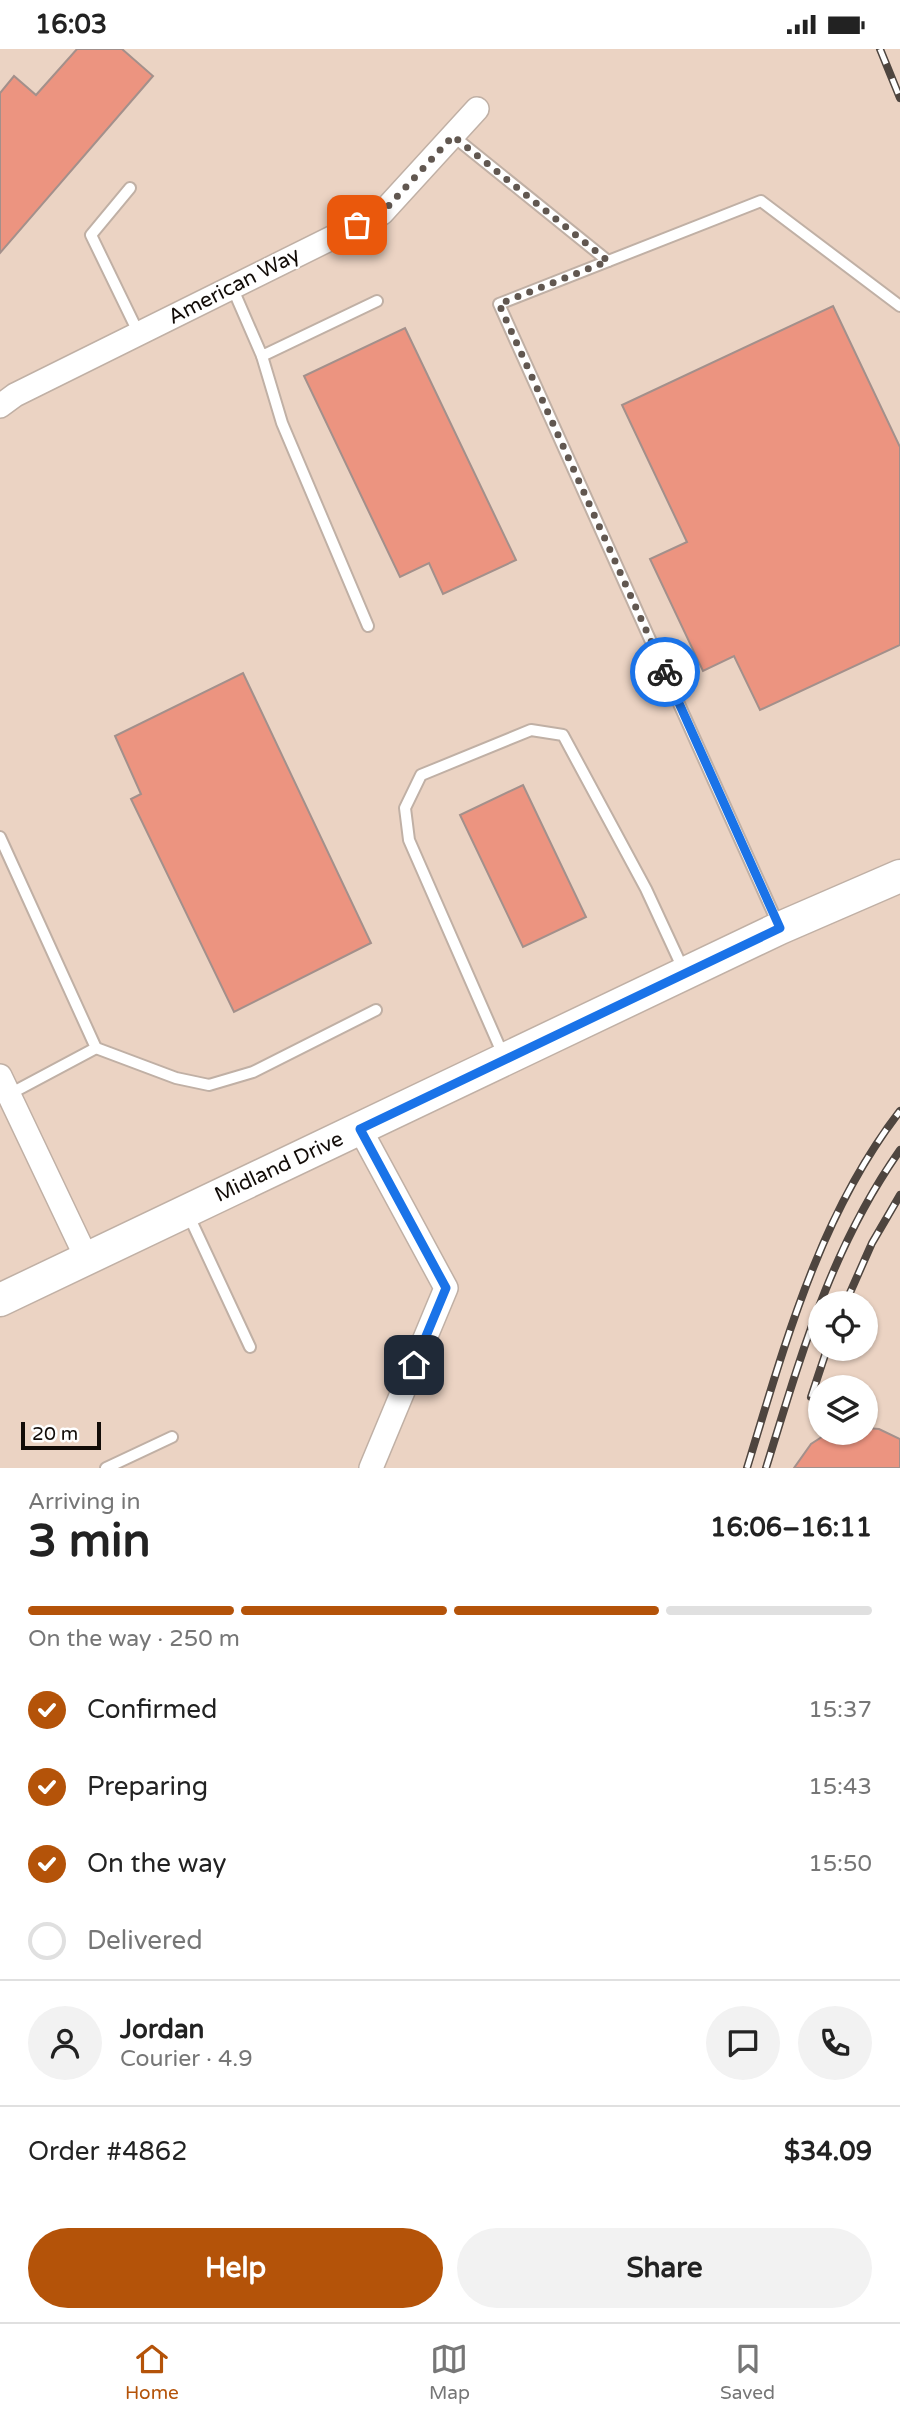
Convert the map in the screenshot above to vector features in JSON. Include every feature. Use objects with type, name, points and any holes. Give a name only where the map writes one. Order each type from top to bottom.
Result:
[{"type":"street","name":"American Way","points":[[0,406],[15,395],[382,213],[477,109]]},
{"type":"street","name":"Midland Drive","points":[[0,1300],[780,928],[900,876]]},
{"type":"street","points":[[3,1089],[87,1259]]},
{"type":"street","points":[[360,1129],[446,1288],[371,1468]]},
{"type":"lane","points":[[453,136],[608,261]]},
{"type":"lane","points":[[130,188],[91,235],[139,334]]},
{"type":"lane","points":[[780,928],[499,304],[761,201],[900,306]]},
{"type":"lane","points":[[232,287],[262,356],[282,423],[368,626]]},
{"type":"lane","points":[[262,356],[377,301]]},
{"type":"lane","points":[[505,1059],[409,840],[405,808],[421,775],[531,730],[563,735],[646,889],[685,973]]},
{"type":"lane","points":[[0,837],[96,1048]]},
{"type":"lane","points":[[3,1089],[96,1048],[176,1078],[209,1084],[253,1072],[376,1010]]},
{"type":"lane","points":[[187,1211],[250,1347]]},
{"type":"lane","points":[[106,1468],[172,1437]]},
{"type":"shaded area","points":[[0,49],[900,49],[900,1468],[0,1468]]},
{"type":"building","points":[[77,49],[122,49],[153,76],[0,253],[0,93],[14,76],[36,95]]},
{"type":"building","points":[[833,306],[900,447],[900,645],[760,710],[734,656],[703,671],[650,559],[687,542],[622,405]]},
{"type":"building","points":[[405,328],[516,560],[443,594],[429,563],[400,577],[304,376]]},
{"type":"building","points":[[243,673],[371,943],[234,1012],[131,799],[141,794],[115,736]]},
{"type":"building","points":[[523,785],[586,917],[523,947],[460,815]]},
{"type":"building","points":[[878,1429],[900,1439],[900,1468],[794,1468],[810,1445],[878,1445]]},
{"type":"railway","points":[[880,49],[900,98]]},
{"type":"railway","points":[[747,1468],[791,1328],[826,1237],[872,1151],[900,1111]]},
{"type":"railway","points":[[766,1468],[820,1303],[855,1225],[900,1150]]},
{"type":"railway","points":[[851,1291],[872,1243],[900,1195]]},
{"type":"railway","points":[[818,1375],[823,1361]]},
{"type":"way so far","points":[[357,225],[382,213],[453,136],[608,261],[499,304],[665,672]]},
{"type":"route","points":[[414,1365],[446,1288],[360,1129],[780,928],[665,672]]}]
